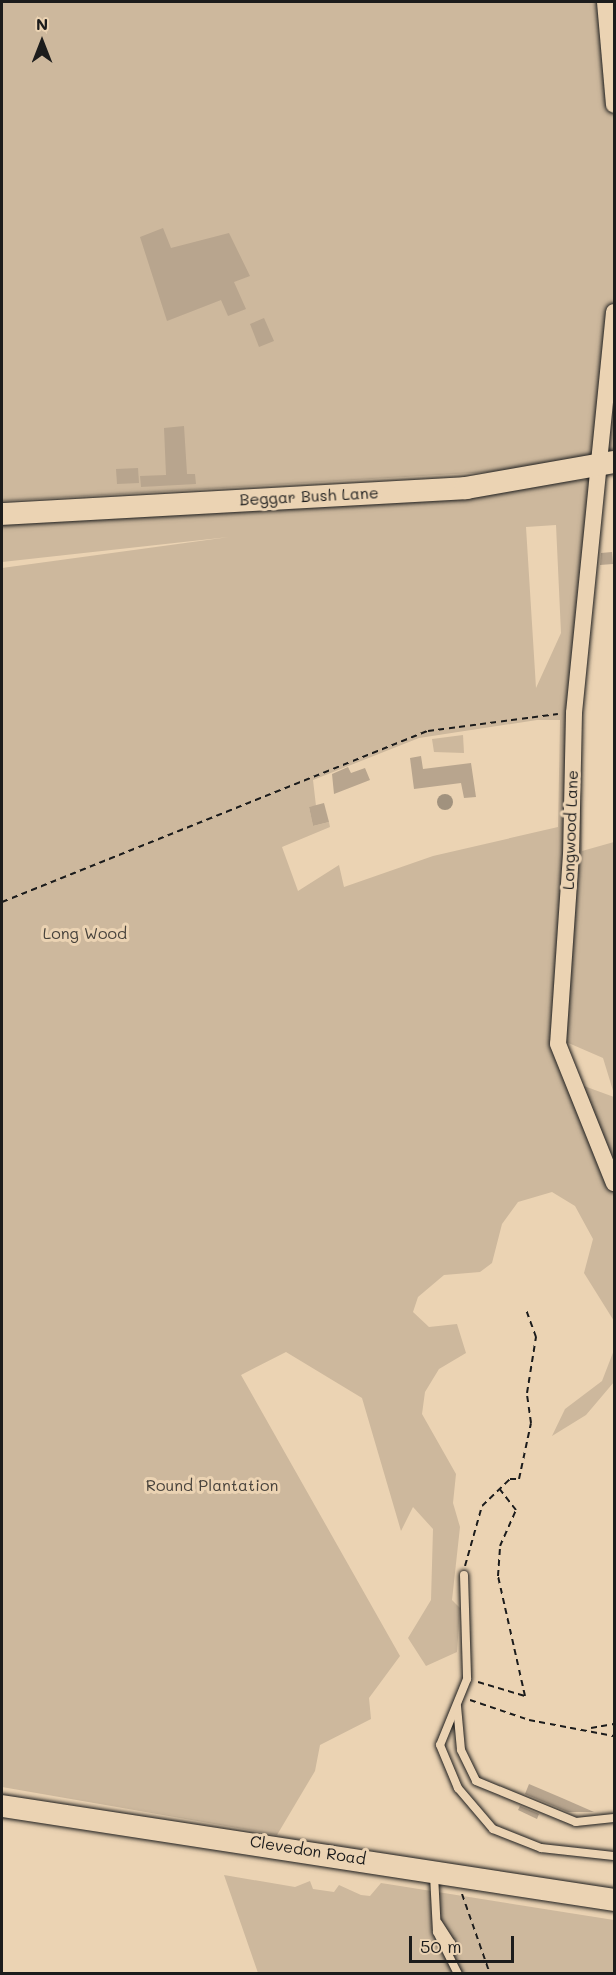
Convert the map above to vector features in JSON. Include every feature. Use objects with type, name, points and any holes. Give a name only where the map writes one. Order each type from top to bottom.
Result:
[{"type":"main road","name":"Beggar Bush Lane","points":[[2,514],[466,488],[607,464]]},
{"type":"main road","name":"Clevedon Road","points":[[2,1806],[615,1900]]},
{"type":"street","points":[[605,2],[615,105]]},
{"type":"street","name":"Longwood Lane","points":[[615,312],[607,464],[574,713],[571,854],[558,1044],[615,1183]]},
{"type":"lane","points":[[464,1575],[466,1679],[440,1745],[458,1788],[493,1829],[541,1848],[615,1856]]},
{"type":"lane","points":[[458,1700],[460,1750],[476,1781],[576,1822],[615,1818]]},
{"type":"lane","points":[[434,1871],[440,1939],[450,1952],[458,1974]]},
{"type":"path","points":[[2,902],[428,731],[574,713]]},
{"type":"path","points":[[2,1296],[2,1321]]},
{"type":"path","points":[[464,1575],[482,1506],[510,1479],[519,1479],[531,1423],[527,1393],[536,1337],[526,1309]]},
{"type":"path","points":[[466,1679],[525,1696],[498,1576],[500,1546],[516,1510],[500,1488]]},
{"type":"path","points":[[458,1700],[529,1720],[588,1729],[615,1736]]},
{"type":"path","points":[[588,1729],[615,1724]]},
{"type":"path","points":[[462,1875],[462,1895],[490,1974]]},
{"type":"green space","points":[[2,2],[614,2],[614,449],[541,469],[2,501]]},
{"type":"green space","points":[[602,478],[579,692],[582,851],[614,842],[614,1094],[603,1058],[550,1035],[562,1078],[614,1097],[614,1321],[584,1273],[593,1239],[575,1206],[552,1192],[518,1202],[502,1224],[492,1263],[480,1272],[444,1275],[418,1297],[413,1312],[429,1327],[457,1324],[466,1353],[439,1369],[425,1392],[422,1414],[456,1474],[453,1503],[460,1527],[452,1600],[460,1608],[457,1652],[426,1666],[408,1638],[431,1600],[433,1529],[413,1507],[401,1531],[362,1398],[286,1352],[241,1375],[400,1656],[369,1698],[371,1719],[320,1745],[315,1771],[277,1835],[2,1787],[2,568],[229,537],[2,562],[2,522],[313,508]],"holes":[[[556,525],[561,633],[536,688],[526,527]],[[537,720],[560,720],[558,827],[433,856],[344,887],[339,865],[298,891],[282,847],[330,827],[329,822],[313,826],[309,807],[316,806],[313,780],[419,738]]]},
{"type":"green space","points":[[463,735],[464,753],[434,752],[432,739]]},
{"type":"green space","points":[[614,1350],[614,1382],[586,1415],[552,1436],[565,1409],[602,1381]]},
{"type":"green space","points":[[224,1875],[295,1887],[310,1881],[313,1889],[334,1892],[339,1885],[361,1895],[370,1896],[381,1883],[614,1920],[614,1973],[258,1973]]},
{"type":"shaded area","points":[[442,794],[448,794],[453,802],[451,808],[442,810],[437,805],[437,799]]},
{"type":"building","points":[[163,228],[171,248],[229,233],[250,276],[234,282],[246,309],[228,316],[221,300],[167,321],[140,237]]},
{"type":"building","points":[[264,318],[274,341],[259,347],[250,324]]},
{"type":"building","points":[[184,426],[187,474],[195,474],[196,484],[141,487],[140,476],[166,475],[164,428]]},
{"type":"building","points":[[138,468],[139,483],[117,484],[116,469]]},
{"type":"building","points":[[612,552],[613,564],[600,565],[601,553]]},
{"type":"building","points":[[421,756],[423,769],[471,763],[476,797],[464,798],[461,783],[414,789],[410,758]]},
{"type":"building","points":[[348,767],[351,773],[365,768],[370,780],[334,794],[332,774]]},
{"type":"building","points":[[324,803],[329,822],[313,826],[309,807]]},
{"type":"building","points":[[529,1784],[594,1812],[568,1812],[525,1794]]},
{"type":"building","points":[[520,1806],[539,1814],[537,1819],[518,1810]]},
{"type":"park label","name":"Long Wood","points":[[85,933]]},
{"type":"park label","name":"Round Plantation","points":[[212,1485]]}]
